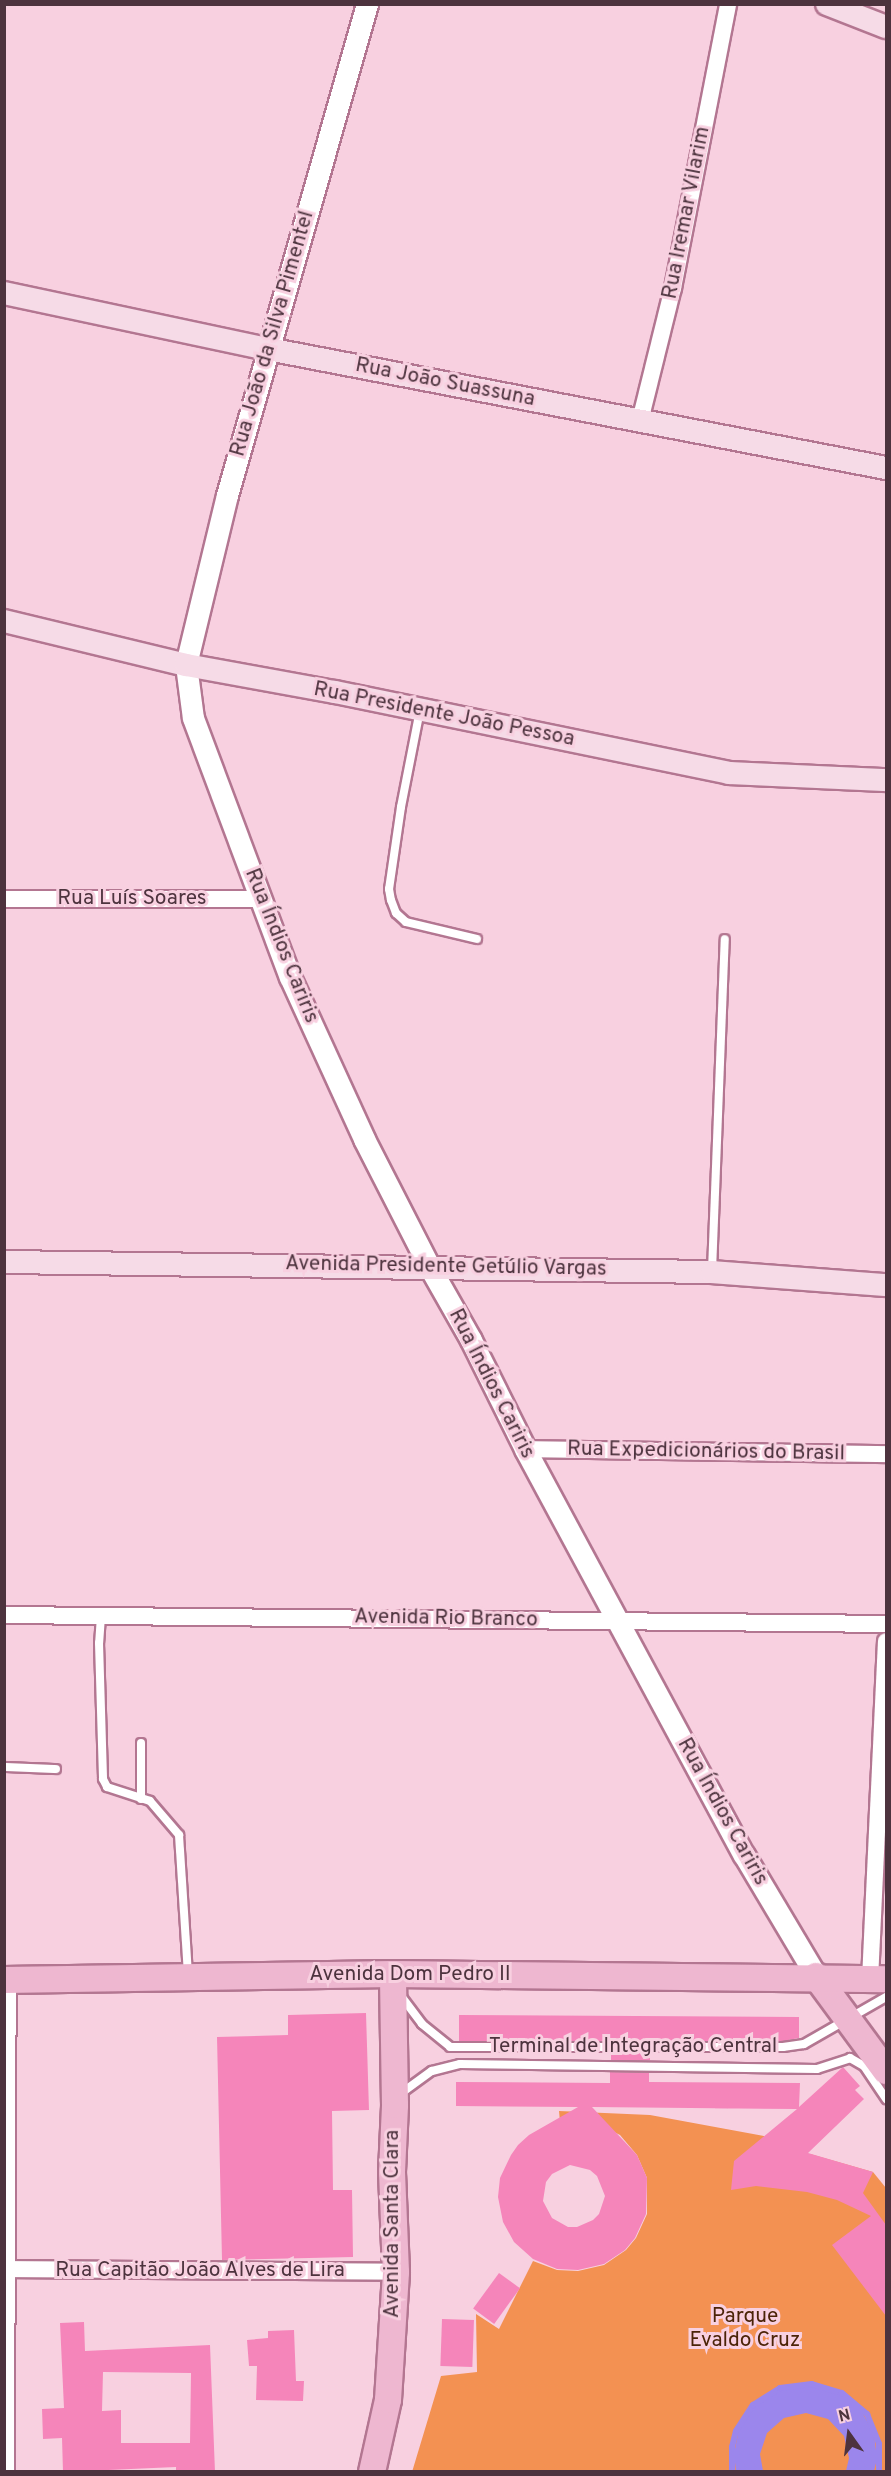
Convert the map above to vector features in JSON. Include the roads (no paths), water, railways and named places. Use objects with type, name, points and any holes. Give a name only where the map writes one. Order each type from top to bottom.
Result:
[{"type":"main road","points":[[827,4],[857,11],[886,27]]},
{"type":"main road","name":"Rua João Suassuna","points":[[4,293],[268,349],[886,468]]},
{"type":"main road","name":"Rua Presidente João Pessoa","points":[[4,621],[186,665],[420,709],[729,773],[886,780]]},
{"type":"main road","name":"Avenida Presidente Getúlio Vargas","points":[[4,1262],[429,1266],[712,1272],[886,1285]]},
{"type":"main road","name":"Avenida Dom Pedro II","points":[[6,1980],[188,1977],[393,1980],[816,1977],[881,1985]]},
{"type":"main road","points":[[816,1977],[886,2071]]},
{"type":"main road","name":"Avenida Santa Clara","points":[[372,2472],[388,2400],[396,2272],[392,2172],[395,2098],[393,1980]]},
{"type":"street","name":"Rua João da Silva Pimentel","points":[[186,665],[227,495],[367,4]]},
{"type":"street","name":"Rua Iremar Vilarim","points":[[640,421],[673,288],[728,4]]},
{"type":"street","name":"Rua Índios Cariris","points":[[186,665],[192,718],[290,977],[332,1069],[429,1266],[471,1340],[525,1449],[744,1855],[816,1977]]},
{"type":"street","name":"Rua Luís Soares","points":[[4,899],[260,898]]},
{"type":"street","name":"Rua Expedicionários do Brasil","points":[[525,1449],[886,1454]]},
{"type":"street","name":"Avenida Rio Branco","points":[[4,1615],[886,1624]]},
{"type":"street","points":[[881,1985],[886,1641]]},
{"type":"street","points":[[6,1980],[6,2472]]},
{"type":"street","name":"Rua Capitão João Alves de Lira","points":[[6,2269],[396,2272]]},
{"type":"lane","points":[[420,709],[401,807],[389,889],[391,900],[396,913],[406,922],[477,939]]},
{"type":"lane","points":[[712,1272],[725,939]]},
{"type":"lane","points":[[101,1616],[99,1643],[103,1779],[107,1787],[154,1805],[181,1839],[188,1977]]},
{"type":"lane","points":[[141,1743],[141,1799]]},
{"type":"lane","points":[[4,1767],[56,1769]]},
{"type":"lane","name":"Terminal de Integração Central","points":[[393,1980],[422,2024],[450,2048],[783,2048],[804,2044],[848,2019],[881,1985]]},
{"type":"lane","name":"Terminal de Integração Central","points":[[395,2098],[432,2071],[460,2064],[817,2069],[850,2058],[864,2066],[886,2099]]},
{"type":"waterway","points":[[732,2472],[732,2447],[736,2431],[753,2405],[780,2388],[812,2384],[842,2393],[867,2414],[879,2444],[879,2472]]},
{"type":"park label","name":"Parque Evaldo Cruz","points":[[745,2329]]}]
